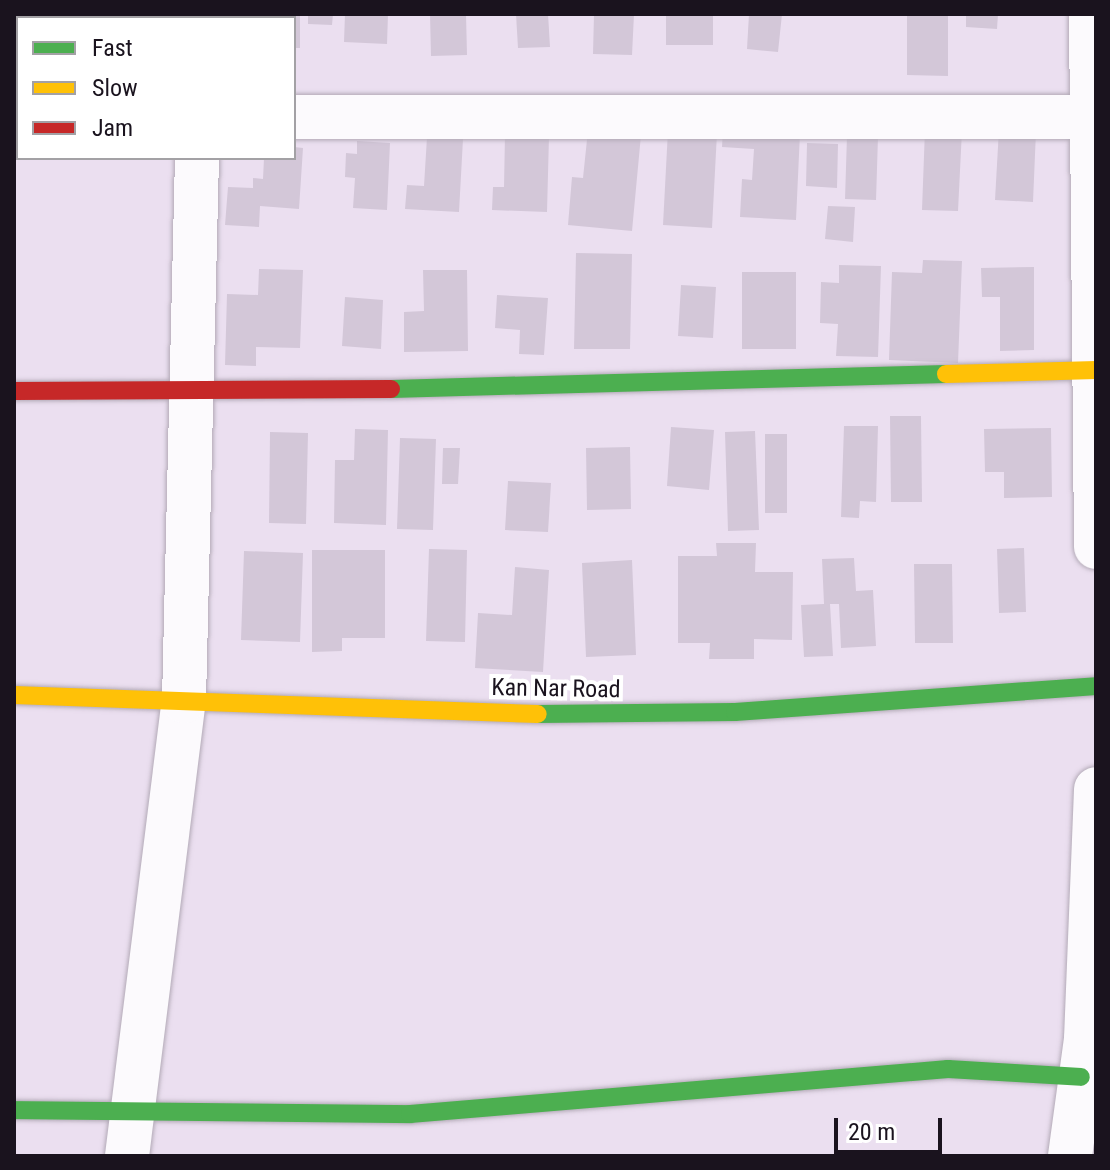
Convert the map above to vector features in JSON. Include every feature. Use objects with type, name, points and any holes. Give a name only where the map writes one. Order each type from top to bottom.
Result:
[{"type":"street","points":[[1091,14],[1096,547]]},
{"type":"street","points":[[296,117],[1092,117]]},
{"type":"street","points":[[128,1136],[184,701],[195,394],[197,160]]},
{"type":"street","points":[[14,391],[195,394],[1093,370]]},
{"type":"street","name":"Kan Nar Road","points":[[14,695],[570,715],[735,712],[1096,686]]},
{"type":"street","points":[[1070,1156],[1087,1053],[1096,789]]},
{"type":"street","points":[[14,1110],[128,1136],[948,1069],[1087,1053]]},
{"type":"building","points":[[254,14],[300,14],[300,48],[296,48],[296,16]]},
{"type":"building","points":[[308,14],[333,14],[332,25],[308,24]]},
{"type":"building","points":[[345,14],[388,14],[387,44],[344,42]]},
{"type":"building","points":[[430,14],[466,14],[467,55],[431,56]]},
{"type":"building","points":[[516,14],[548,14],[550,47],[518,48]]},
{"type":"building","points":[[594,14],[634,14],[632,55],[593,54]]},
{"type":"building","points":[[666,14],[713,14],[713,45],[666,45]]},
{"type":"building","points":[[749,14],[782,14],[778,52],[747,49]]},
{"type":"building","points":[[907,14],[948,14],[948,76],[907,75]]},
{"type":"building","points":[[966,14],[998,14],[997,29],[966,27]]},
{"type":"building","points":[[723,129],[800,133],[796,220],[740,217],[742,179],[752,180],[754,149],[722,147]]},
{"type":"building","points":[[925,129],[962,130],[958,211],[922,210]]},
{"type":"building","points":[[999,129],[1036,131],[1033,202],[995,200]]},
{"type":"building","points":[[588,130],[641,135],[632,231],[568,225],[572,177],[583,178]]},
{"type":"building","points":[[668,130],[717,133],[712,228],[663,225]]},
{"type":"building","points":[[505,134],[549,136],[547,212],[492,210],[493,187],[504,187]]},
{"type":"building","points":[[847,136],[878,137],[876,200],[845,199]]},
{"type":"building","points":[[427,137],[463,139],[459,212],[405,209],[407,185],[424,186]]},
{"type":"building","points":[[357,141],[390,143],[387,210],[353,208],[355,178],[345,177],[346,153],[357,154]]},
{"type":"building","points":[[807,143],[838,144],[837,188],[806,186]]},
{"type":"building","points":[[296,147],[303,148],[299,209],[260,206],[259,227],[225,225],[228,187],[253,188],[253,178],[263,179],[264,160],[296,160]]},
{"type":"building","points":[[828,206],[855,207],[853,242],[825,239]]},
{"type":"building","points":[[576,253],[632,254],[630,349],[574,349]]},
{"type":"building","points":[[923,260],[962,261],[958,363],[889,360],[892,272],[922,273]]},
{"type":"building","points":[[839,265],[881,266],[878,357],[836,356],[838,324],[820,323],[821,282],[839,283]]},
{"type":"building","points":[[1034,267],[1034,350],[1000,351],[1000,297],[982,297],[981,268]]},
{"type":"building","points":[[259,269],[303,270],[300,348],[256,347],[256,366],[225,365],[227,294],[258,295]]},
{"type":"building","points":[[423,270],[467,270],[468,351],[404,352],[404,312],[424,311]]},
{"type":"building","points":[[742,272],[796,272],[796,349],[742,349]]},
{"type":"building","points":[[681,285],[716,287],[713,338],[678,336]]},
{"type":"building","points":[[497,295],[548,298],[544,355],[519,354],[520,330],[495,328]]},
{"type":"building","points":[[345,297],[383,300],[381,349],[342,346]]},
{"type":"building","points":[[890,416],[921,416],[922,502],[891,502]]},
{"type":"building","points":[[844,426],[878,426],[876,502],[860,501],[859,518],[841,517]]},
{"type":"building","points":[[671,427],[714,430],[709,490],[667,486]]},
{"type":"building","points":[[1051,428],[1052,497],[1004,498],[1004,472],[985,472],[984,429]]},
{"type":"building","points":[[355,429],[388,430],[386,525],[334,523],[335,460],[354,460]]},
{"type":"building","points":[[755,431],[759,530],[728,531],[725,432]]},
{"type":"building","points":[[270,432],[308,433],[306,524],[269,523]]},
{"type":"building","points":[[765,434],[787,434],[787,513],[765,513]]},
{"type":"building","points":[[400,438],[436,439],[433,530],[397,529]]},
{"type":"building","points":[[630,447],[631,509],[587,510],[586,448]]},
{"type":"building","points":[[443,448],[460,448],[458,484],[442,484]]},
{"type":"building","points":[[508,481],[551,483],[548,532],[505,530]]},
{"type":"building","points":[[716,543],[756,543],[755,572],[793,572],[792,640],[754,639],[754,659],[709,659],[710,643],[678,643],[678,556],[717,556]]},
{"type":"building","points":[[1024,548],[1026,612],[999,613],[997,549]]},
{"type":"building","points":[[429,549],[467,550],[465,642],[426,641]]},
{"type":"building","points":[[312,550],[385,550],[385,638],[342,638],[342,651],[312,652]]},
{"type":"building","points":[[244,551],[303,553],[300,642],[241,640]]},
{"type":"building","points":[[854,558],[856,591],[873,590],[876,646],[841,648],[839,604],[830,604],[833,656],[804,657],[801,605],[824,604],[822,559]]},
{"type":"building","points":[[632,560],[636,655],[586,657],[582,563]]},
{"type":"building","points":[[914,564],[952,564],[953,643],[915,643]]},
{"type":"building","points":[[515,567],[549,570],[543,672],[475,668],[478,613],[512,615]]},
{"type":"traffic: fast","points":[[391,389],[946,374]]},
{"type":"traffic: fast","points":[[538,714],[735,712],[1096,686]]},
{"type":"traffic: fast","points":[[14,1110],[410,1114],[948,1069],[1081,1077]]},
{"type":"traffic: slow","points":[[946,374],[1096,370]]},
{"type":"traffic: slow","points":[[14,695],[538,714]]},
{"type":"traffic: jam","points":[[14,391],[391,389]]}]
